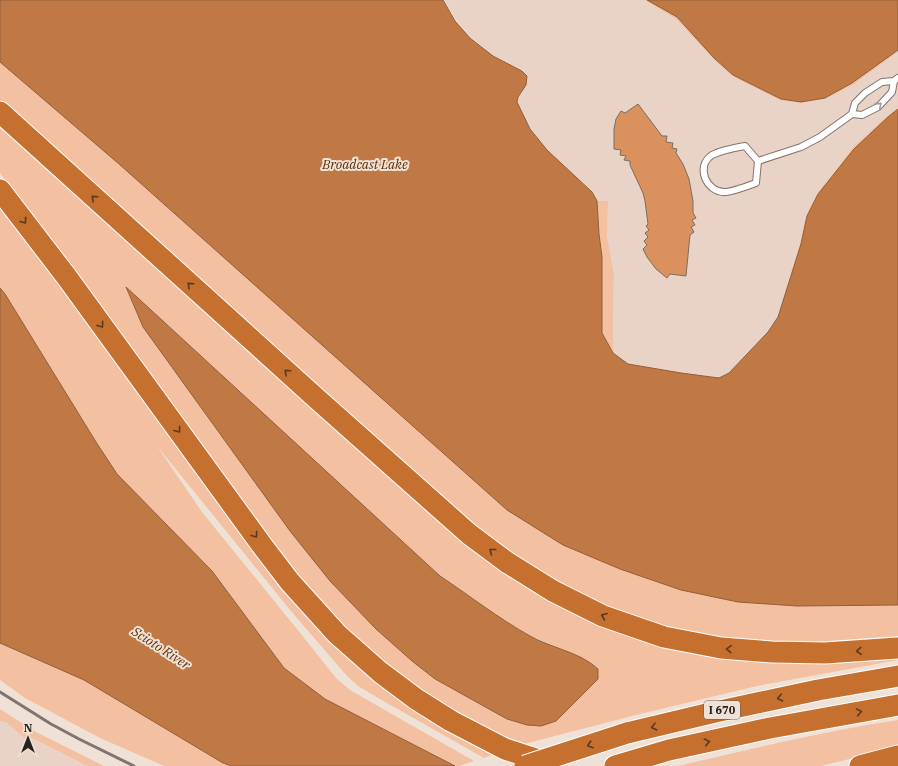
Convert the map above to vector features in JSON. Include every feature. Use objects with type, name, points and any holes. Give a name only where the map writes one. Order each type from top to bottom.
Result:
[{"type":"highway","points":[[0,112],[316,398],[458,524],[508,563],[553,592],[603,616],[664,637],[721,648],[772,652],[825,653],[898,648]]},
{"type":"highway","points":[[0,190],[66,276],[261,544],[290,582],[337,634],[380,672],[416,699],[451,721],[505,748],[557,766]]},
{"type":"highway","name":"I 670","points":[[525,766],[627,733],[708,713],[818,690],[898,676]]},
{"type":"highway","name":"I 670","points":[[615,766],[669,750],[770,728],[898,705]]},
{"type":"highway","points":[[860,766],[898,756]]},
{"type":"lane","points":[[758,161],[801,147],[820,137],[852,114],[855,104],[865,93],[882,82],[896,80],[892,92],[878,107],[862,115],[852,114]]},
{"type":"lane","points":[[745,146],[758,161],[756,184],[725,192],[714,189],[707,183],[704,175],[705,164],[711,156],[725,150],[745,146]]},
{"type":"shaded area","points":[[444,0],[644,0],[676,19],[713,59],[780,100],[801,103],[825,99],[853,85],[898,52],[898,108],[887,116],[806,216],[800,243],[778,317],[768,332],[729,373],[719,378],[628,364],[613,353],[614,274],[607,236],[608,201],[597,201],[592,192],[547,150],[530,129],[517,102],[518,97],[526,85],[527,76],[523,70],[493,55],[471,37],[456,20]]},
{"type":"shaded area","points":[[644,0],[647,0],[677,17],[714,58],[733,75],[825,98],[852,83],[898,50],[898,52],[853,85],[825,99],[801,103],[780,100],[732,76],[713,59],[676,19]]},
{"type":"shaded area","points":[[0,62],[119,164],[507,510],[563,545],[620,569],[738,602],[797,606],[898,605],[898,636],[813,642],[765,642],[726,638],[657,624],[613,610],[544,576],[460,517],[0,102]]},
{"type":"shaded area","points":[[898,108],[888,117],[807,217],[801,244],[778,317],[800,243],[806,216],[818,194],[853,147]]},
{"type":"shaded area","points":[[0,128],[436,520],[496,567],[544,598],[576,614],[620,632],[898,656],[898,660],[757,686],[524,744],[487,728],[456,712],[416,687],[383,663],[355,638],[297,575],[209,458],[0,173]],"holes":[[[126,288],[440,576],[493,613],[530,636],[576,655],[593,664],[598,679],[583,693],[507,719],[434,679],[412,661],[376,629],[330,581],[290,531],[143,327]]]},
{"type":"shaded area","points":[[597,201],[608,201],[607,236],[614,274],[613,353],[602,333],[602,257]]},
{"type":"shaded area","points":[[0,205],[283,589],[497,753],[484,758],[358,686],[347,676],[290,610],[157,446],[202,512],[336,678],[350,690],[474,761],[460,766],[455,766],[325,699],[284,668],[212,571],[117,474],[0,288]]},
{"type":"shaded area","points":[[768,332],[729,374],[719,378],[729,373]]},
{"type":"shaded area","points":[[628,364],[719,378],[681,373]]},
{"type":"shaded area","points":[[0,643],[84,680],[223,763],[231,766],[164,766],[100,738],[25,698],[0,680]]},
{"type":"shaded area","points":[[0,709],[36,732],[104,766],[87,766],[32,738],[29,742],[6,722],[0,721]]},
{"type":"shaded area","points":[[898,720],[898,747],[821,766],[678,766],[815,735]]},
{"type":"shaded area","points":[[0,721],[6,722],[29,742],[32,738],[87,766],[0,766]]},
{"type":"water","name":"Broadcast Lake","points":[[0,0],[443,0],[455,21],[470,38],[493,56],[522,71],[527,76],[526,85],[518,97],[517,102],[530,129],[547,150],[592,192],[597,201],[602,257],[602,333],[613,353],[628,364],[719,378],[729,373],[768,332],[778,317],[801,244],[807,216],[818,194],[854,149],[898,109],[898,605],[797,606],[738,602],[681,590],[620,569],[563,545],[507,510],[119,164],[0,62]]},
{"type":"water","points":[[647,0],[898,0],[898,50],[852,83],[825,98],[801,102],[781,99],[733,75],[714,58],[677,17]]},
{"type":"water","points":[[126,287],[440,576],[530,636],[574,654],[591,663],[598,669],[598,679],[556,721],[541,726],[527,725],[507,719],[435,679],[412,661],[376,629],[330,581],[290,531],[143,327]]},
{"type":"water","name":"Scioto River","points":[[0,288],[117,474],[212,571],[284,668],[325,699],[455,766],[231,766],[223,763],[84,680],[0,643]]},
{"type":"building","points":[[638,104],[662,136],[667,136],[666,142],[673,143],[672,148],[677,149],[676,153],[683,164],[689,179],[693,201],[693,213],[696,218],[692,220],[695,225],[691,227],[694,232],[690,235],[686,276],[670,274],[667,278],[656,269],[647,257],[643,249],[647,245],[644,241],[648,237],[645,233],[649,230],[646,226],[648,224],[643,193],[630,165],[630,161],[624,160],[626,156],[620,155],[621,150],[614,149],[614,129],[616,119],[621,111],[625,113]]},
{"type":"railway","points":[[0,692],[51,724],[134,766]]}]
